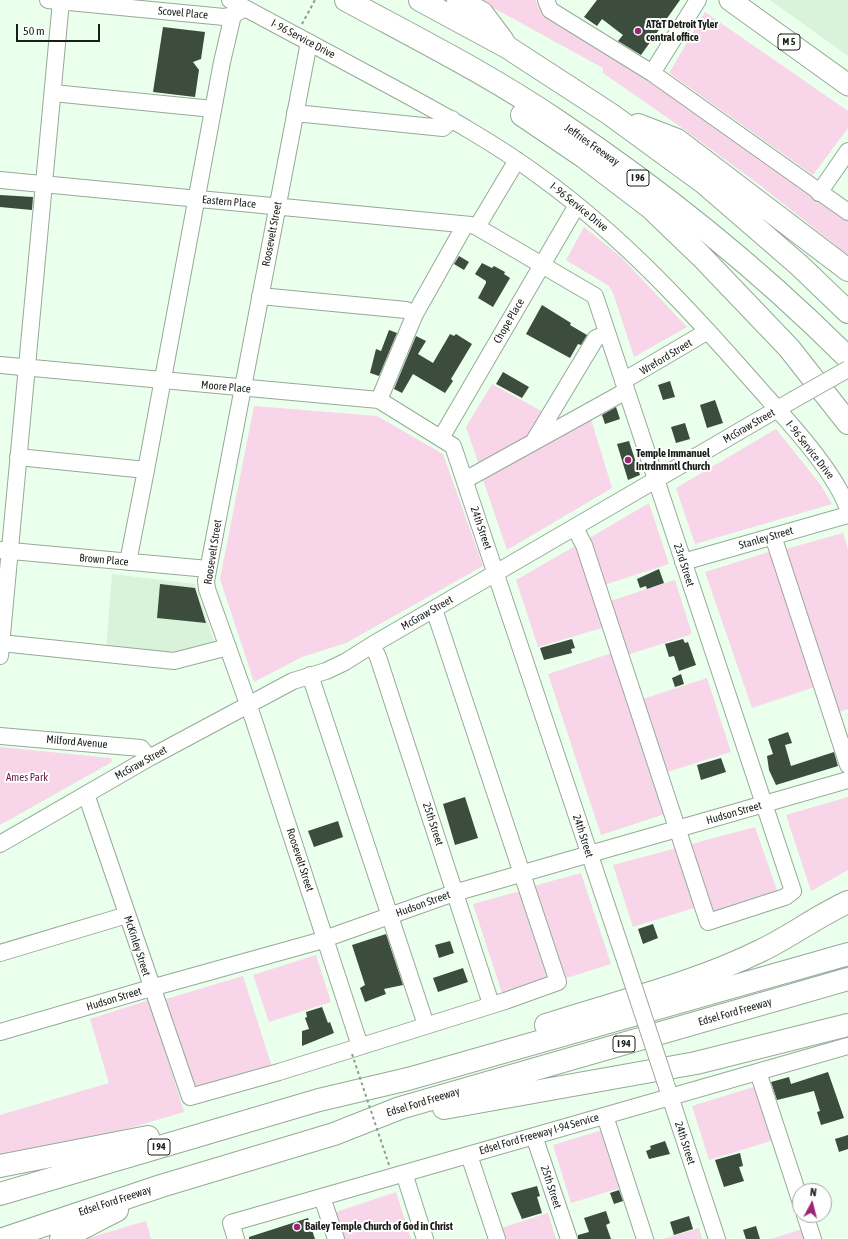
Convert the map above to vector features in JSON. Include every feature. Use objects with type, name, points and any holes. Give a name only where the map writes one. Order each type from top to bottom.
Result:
[{"type":"highway","name":"Jeffries Freeway","points":[[346,0],[456,59],[558,121],[628,170],[758,274],[818,328],[848,358]]},
{"type":"highway","points":[[420,0],[508,47],[610,114],[704,182],[800,266],[848,312]]},
{"type":"highway","points":[[458,0],[482,14],[508,47]]},
{"type":"highway","points":[[404,32],[450,72],[520,114],[578,153],[651,208],[701,256],[789,348],[848,423]]},
{"type":"highway","points":[[610,114],[676,140],[848,270]]},
{"type":"highway","points":[[408,1079],[483,1046],[648,993],[740,960],[760,951],[847,902]]},
{"type":"highway","name":"I 94","points":[[0,1194],[319,1100],[408,1079],[848,954]]},
{"type":"highway","name":"Edsel Ford Freeway","points":[[3,1239],[161,1186],[334,1134],[400,1108],[848,979]]},
{"type":"highway","points":[[824,1030],[848,1020]]},
{"type":"highway","points":[[400,1108],[432,1110],[638,1074],[785,1042],[824,1030],[848,1025]]},
{"type":"highway","points":[[0,1166],[208,1125],[319,1100]]},
{"type":"highway","points":[[61,1239],[90,1225],[161,1186]]},
{"type":"main road","name":"M 5","points":[[730,0],[848,85]]},
{"type":"street","points":[[546,0],[550,10],[652,72],[819,193],[848,212]]},
{"type":"street","points":[[652,72],[698,0]]},
{"type":"street","points":[[62,1],[43,184],[18,457],[5,550],[1,649],[174,661],[228,647]]},
{"type":"street","name":"Scovel Place","points":[[62,1],[144,5],[224,17],[236,7]]},
{"type":"street","points":[[128,562],[213,109],[236,7]]},
{"type":"street","name":"I- 96 Service Drive","points":[[236,7],[309,42],[452,119],[517,160],[577,205],[623,244],[708,331],[777,409],[832,478],[848,508]]},
{"type":"street","name":"Roosevelt Street","points":[[309,42],[208,569],[206,589],[248,705],[326,938],[356,1050]]},
{"type":"street","points":[[53,93],[213,109]]},
{"type":"street","points":[[295,113],[443,128],[452,119]]},
{"type":"street","points":[[819,193],[848,151]]},
{"type":"street","points":[[379,400],[415,314],[471,226],[517,160]]},
{"type":"street","name":"Eastern Place","points":[[0,180],[471,226],[543,265]]},
{"type":"street","name":"Chope Place","points":[[441,438],[577,205]]},
{"type":"street","name":"23rd Street","points":[[543,265],[595,296],[792,891],[786,897],[708,922],[678,829]]},
{"type":"street","points":[[260,296],[406,310],[415,314]]},
{"type":"street","name":"Wreford Street","points":[[465,480],[534,442],[625,386],[708,331]]},
{"type":"street","points":[[534,442],[596,338],[607,334]]},
{"type":"street","name":"Moore Place","points":[[0,365],[243,389],[379,400],[441,438]]},
{"type":"street","name":"McGraw Street","points":[[0,844],[149,758],[293,681],[326,671],[345,662],[848,369]]},
{"type":"street","name":"24th Street","points":[[441,438],[453,446],[465,480],[717,1239]]},
{"type":"street","points":[[18,457],[146,470]]},
{"type":"street","name":"Stanley Street","points":[[683,562],[848,515]]},
{"type":"street","points":[[575,528],[584,545],[678,829]]},
{"type":"street","points":[[773,536],[848,765]]},
{"type":"street","name":"Brown Place","points":[[5,550],[208,569]]},
{"type":"street","points":[[356,1050],[426,1025],[558,982],[434,609]]},
{"type":"street","name":"25th Street","points":[[372,645],[378,657],[491,1004]]},
{"type":"street","points":[[310,675],[426,1025]]},
{"type":"street","name":"Milford Avenue","points":[[0,736],[140,748],[149,758]]},
{"type":"street","name":"Hudson Street","points":[[0,1032],[326,938],[454,893],[848,780]]},
{"type":"street","name":"McKinley Street","points":[[86,794],[151,988],[190,1097],[356,1050]]},
{"type":"street","points":[[0,953],[127,915]]},
{"type":"street","name":"Edsel Ford Freeway I-94 Service","points":[[236,1239],[231,1223],[322,1197],[397,1170],[469,1155],[605,1116],[668,1091],[758,1072],[847,1050]]},
{"type":"street","points":[[758,1072],[794,1183]]},
{"type":"street","points":[[605,1116],[645,1239]]},
{"type":"street","name":"25th Street","points":[[534,1136],[568,1239]]},
{"type":"street","points":[[469,1155],[497,1239]]},
{"type":"street","points":[[397,1170],[425,1239]]},
{"type":"street","points":[[322,1197],[336,1239]]},
{"type":"street","points":[[808,1223],[813,1239]]},
{"type":"path","points":[[302,24],[315,0]]},
{"type":"path","points":[[356,1050],[397,1170]]},
{"type":"shaded area","points":[[770,0],[848,0],[848,56]]},
{"type":"shaded area","points":[[112,574],[195,584],[216,648],[173,658],[106,649]]},
{"type":"green space","points":[[479,0],[535,0],[542,12],[657,82],[848,217],[848,255],[757,183],[678,125],[603,73],[603,68]]},
{"type":"green space","points":[[705,12],[848,111],[848,128],[813,175],[669,73]]},
{"type":"green space","points":[[584,227],[621,257],[687,327],[634,357],[613,293],[609,286],[566,260]]},
{"type":"green space","points":[[492,384],[545,413],[532,439],[480,468],[466,427]]},
{"type":"green space","points":[[254,406],[377,416],[443,454],[483,566],[346,643],[302,657],[254,682],[220,579]]},
{"type":"green space","points":[[590,416],[612,488],[507,550],[482,477]]},
{"type":"green space","points":[[776,429],[820,484],[832,504],[695,544],[676,488]]},
{"type":"green space","points":[[649,503],[669,564],[604,585],[588,539]]},
{"type":"green space","points":[[843,533],[848,550],[848,709],[839,712],[782,550]]},
{"type":"green space","points":[[577,545],[605,627],[538,647],[516,580]]},
{"type":"green space","points":[[772,551],[818,686],[752,708],[705,572]]},
{"type":"green space","points":[[675,580],[692,634],[624,656],[607,602]]},
{"type":"green space","points":[[615,652],[668,813],[601,835],[548,674]]},
{"type":"green space","points":[[707,678],[731,752],[664,773],[640,700]]},
{"type":"green space","name":"Ames Park","points":[[0,747],[111,758],[112,762],[0,825]]},
{"type":"green space","points":[[848,797],[848,870],[811,891],[786,815]]},
{"type":"green space","points":[[755,827],[779,896],[713,917],[688,845]]},
{"type":"green space","points":[[677,848],[697,907],[633,927],[613,865]]},
{"type":"green space","points":[[581,873],[611,964],[560,980],[530,887]]},
{"type":"green space","points":[[524,890],[555,980],[503,996],[473,904]]},
{"type":"green space","points":[[316,955],[331,1002],[269,1022],[253,975]]},
{"type":"green space","points":[[243,976],[272,1067],[194,1091],[163,1000]]},
{"type":"green space","points":[[149,1000],[184,1112],[116,1132],[0,1157],[0,1115],[109,1083],[90,1019]]},
{"type":"green space","points":[[757,1086],[774,1140],[709,1160],[692,1106]]},
{"type":"green space","points":[[602,1130],[620,1188],[571,1203],[553,1145]]},
{"type":"green space","points":[[396,1192],[411,1239],[341,1239],[333,1213]]},
{"type":"green space","points":[[548,1213],[556,1239],[502,1239],[498,1229]]},
{"type":"green space","points":[[146,1221],[151,1239],[85,1239]]},
{"type":"green space","points":[[699,1228],[702,1239],[663,1239]]},
{"type":"green space","points":[[805,1228],[809,1239],[771,1239]]},
{"type":"building","name":"AT&T Detroit Tyler central office","points":[[597,0],[680,0],[641,55],[618,41],[623,35],[602,19],[597,26],[584,17]]},
{"type":"building","points":[[163,27],[205,32],[201,59],[193,62],[199,70],[195,97],[153,92]]},
{"type":"building","points":[[0,195],[33,197],[32,210],[0,207]]},
{"type":"building","points":[[459,256],[469,262],[464,270],[454,264]]},
{"type":"building","points":[[482,263],[492,268],[494,266],[505,272],[504,274],[510,278],[493,307],[478,298],[486,283],[486,281],[475,274]]},
{"type":"building","points":[[542,305],[587,335],[581,345],[578,344],[570,358],[526,334]]},
{"type":"building","points":[[389,330],[397,333],[379,376],[370,373],[376,349],[381,351]]},
{"type":"building","points":[[450,334],[454,336],[456,334],[472,344],[451,379],[453,381],[445,393],[413,374],[402,393],[394,389],[416,336],[426,341],[418,354],[433,363]]},
{"type":"building","points":[[503,372],[529,387],[522,398],[496,384]]},
{"type":"building","points":[[670,381],[675,397],[663,400],[658,385]]},
{"type":"building","points":[[715,400],[723,423],[707,428],[700,405]]},
{"type":"building","points":[[616,407],[620,419],[605,424],[602,415]]},
{"type":"building","points":[[685,423],[690,439],[676,443],[671,427]]},
{"type":"building","name":"Temple Immanuel Intrdnmntl Church","points":[[629,441],[640,475],[628,480],[617,444]]},
{"type":"building","points":[[659,569],[664,583],[647,589],[646,586],[640,588],[637,579]]},
{"type":"building","points":[[160,584],[195,588],[206,623],[157,618]]},
{"type":"building","points":[[572,639],[575,648],[571,649],[572,653],[544,660],[540,648]]},
{"type":"building","points":[[683,639],[685,643],[688,642],[696,665],[679,671],[674,656],[669,657],[665,644]]},
{"type":"building","points":[[681,674],[684,684],[675,687],[672,678]]},
{"type":"building","points":[[788,732],[792,743],[785,745],[791,766],[834,752],[838,766],[776,785],[769,770],[767,756],[773,754],[768,739]]},
{"type":"building","points":[[721,758],[726,772],[701,780],[697,765]]},
{"type":"building","points":[[465,797],[478,838],[455,845],[443,804]]},
{"type":"building","points":[[338,821],[343,837],[314,847],[308,831]]},
{"type":"building","points":[[653,924],[658,938],[643,944],[638,929]]},
{"type":"building","points":[[386,934],[403,985],[384,989],[386,994],[365,1002],[360,988],[365,985],[352,945]]},
{"type":"building","points":[[450,941],[454,953],[439,958],[435,945]]},
{"type":"building","points":[[463,968],[468,982],[438,992],[433,978]]},
{"type":"building","points":[[322,1007],[328,1023],[330,1022],[334,1033],[302,1046],[302,1031],[309,1029],[305,1018],[307,1017],[306,1012]]},
{"type":"building","points":[[828,1072],[844,1118],[821,1125],[817,1112],[820,1111],[814,1091],[777,1100],[771,1082],[789,1077],[791,1084]]},
{"type":"building","points":[[848,1135],[848,1149],[839,1152],[835,1139]]},
{"type":"building","points":[[665,1141],[670,1154],[649,1159],[646,1151],[651,1149],[650,1146]]},
{"type":"building","points":[[740,1153],[743,1166],[739,1167],[744,1181],[724,1187],[715,1160]]},
{"type":"building","points":[[537,1186],[540,1196],[537,1197],[542,1213],[522,1219],[511,1193]]},
{"type":"building","points":[[619,1190],[623,1201],[614,1204],[610,1193]]},
{"type":"building","points":[[606,1211],[610,1223],[606,1225],[611,1239],[578,1239],[578,1235],[589,1232],[584,1218]]},
{"type":"building","points":[[689,1216],[693,1229],[674,1235],[670,1222]]},
{"type":"building","name":"Bailey Temple Church of God in Christ","points":[[308,1218],[315,1239],[249,1239],[249,1237]]},
{"type":"building","points":[[756,1226],[760,1239],[746,1239],[743,1230]]},
{"type":"place","name":"AT&T Detroit Tyler central office","points":[[638,31]]},
{"type":"place","name":"Temple Immanuel Intrdnmntl Church","points":[[628,460]]},
{"type":"place","name":"Bailey Temple Church of God in Christ","points":[[297,1227]]}]
